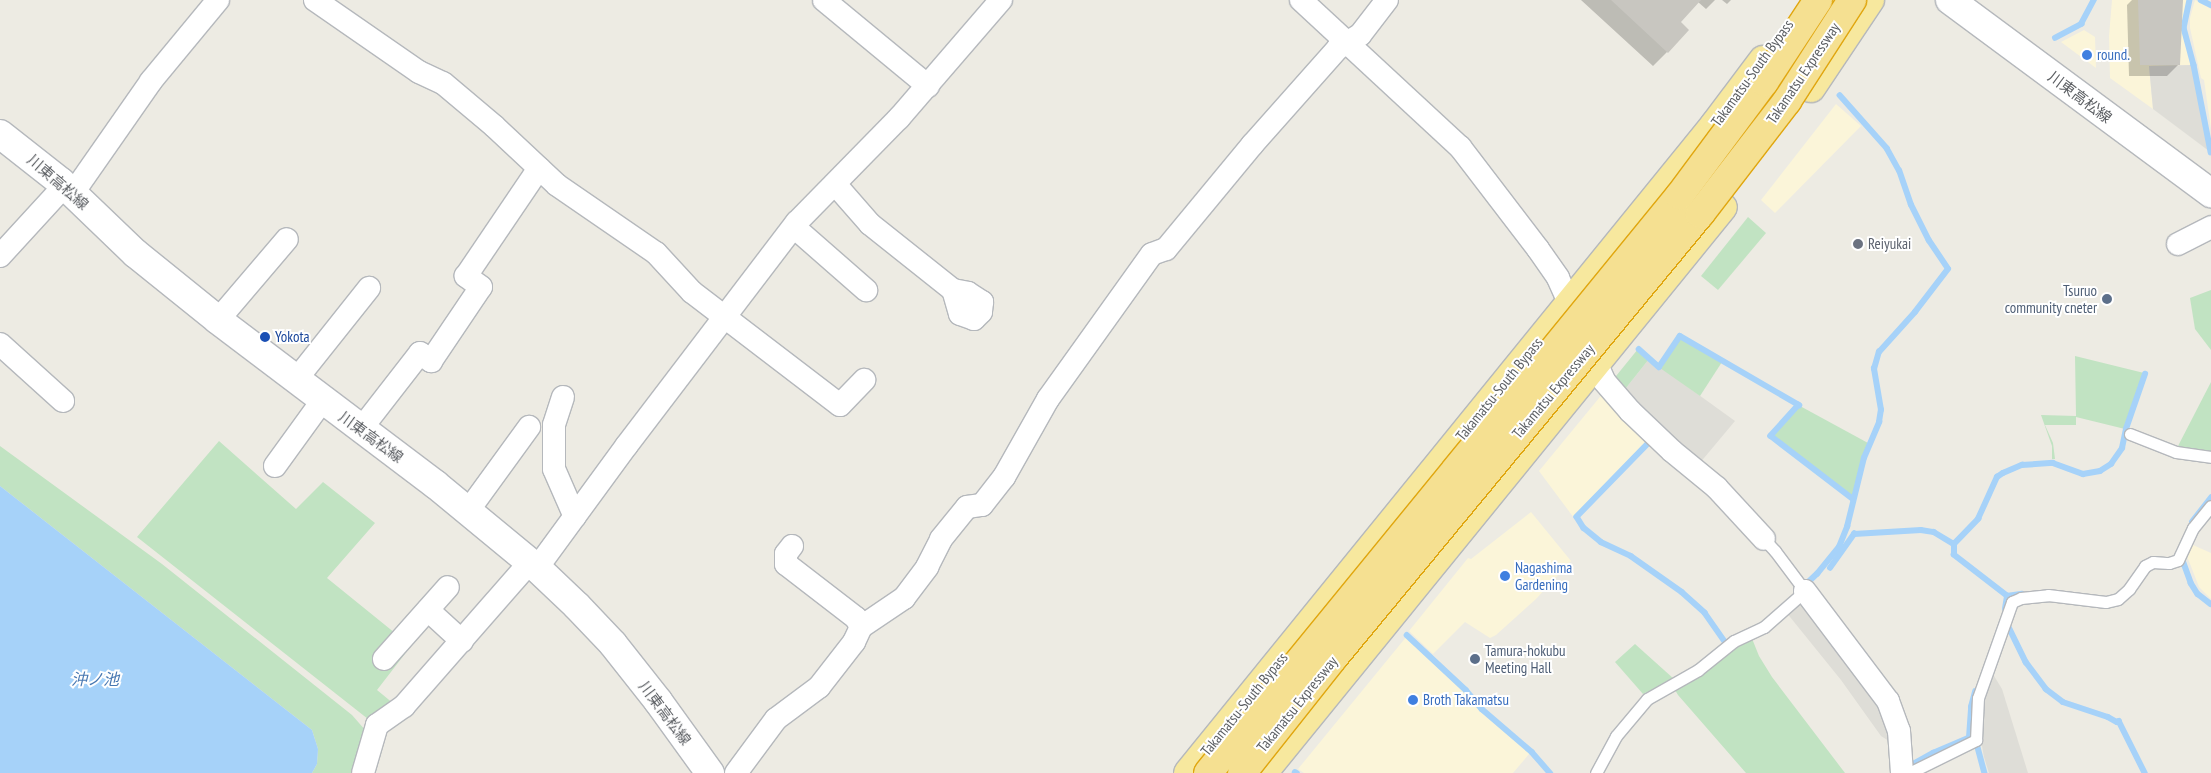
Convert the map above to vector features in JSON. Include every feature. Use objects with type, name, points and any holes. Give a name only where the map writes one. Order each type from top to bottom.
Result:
[{"type":"highway","name":"Takamatsu-South Bypass","points":[[1188,773],[1715,124],[1762,63],[1804,0]]},
{"type":"highway","name":"Takamatsu Expressway","points":[[1208,773],[1680,195],[1764,82],[1818,0]]},
{"type":"highway","name":"Takamatsu Expressway","points":[[1242,773],[1334,657],[1700,214],[1787,101],[1852,0]]},
{"type":"highway","points":[[1263,773],[1710,223],[1796,110],[1870,0]]},
{"type":"main road","name":"川東高松線","points":[[1950,0],[2211,193]]},
{"type":"main road","name":"川東高松線","points":[[0,134],[69,189],[135,253],[295,381],[468,511],[533,565],[577,606],[612,644],[658,701],[710,773]]},
{"type":"street","points":[[0,256],[69,189],[151,81],[218,0]]},
{"type":"street","points":[[315,0],[419,72],[443,83],[494,126],[557,185],[656,253],[692,292],[840,405],[864,380]]},
{"type":"street","points":[[824,0],[928,86]]},
{"type":"street","points":[[363,773],[377,725],[404,706],[575,517],[794,227],[899,118],[1001,0]]},
{"type":"street","points":[[1301,0],[1460,147],[1558,278],[1604,381],[1630,411],[1672,451],[1717,488],[1764,539]]},
{"type":"street","points":[[736,773],[776,719],[819,687],[854,642],[861,627],[904,598],[951,527],[967,508],[982,505],[1004,477],[1048,399],[1152,254],[1166,249],[1252,145],[1338,48],[1360,35],[1388,0]]},
{"type":"street","points":[[361,429],[420,353],[431,361],[481,287],[466,276],[539,168]]},
{"type":"street","points":[[835,184],[870,224],[953,290]]},
{"type":"street","points":[[794,227],[866,290]]},
{"type":"street","points":[[2178,244],[2211,227]]},
{"type":"street","points":[[218,320],[287,239]]},
{"type":"street","points":[[295,381],[369,288]]},
{"type":"street","points":[[0,344],[63,401]]},
{"type":"street","points":[[563,397],[554,425],[554,469],[575,517]]},
{"type":"street","points":[[275,466],[322,401]]},
{"type":"street","points":[[468,511],[529,427]]},
{"type":"street","points":[[792,546],[786,554],[786,564],[856,618],[861,627]]},
{"type":"street","points":[[384,659],[448,587]]},
{"type":"street","points":[[1805,590],[1888,701],[1899,731],[1902,773]]},
{"type":"street","points":[[428,610],[462,641]]},
{"type":"lane","points":[[2130,434],[2176,452],[2211,457]]},
{"type":"lane","points":[[1909,773],[1976,740],[1978,698],[2012,602],[2021,598],[2048,595],[2106,602],[2118,599],[2130,589],[2145,566],[2153,562],[2169,563],[2178,560],[2193,528],[2211,506]]},
{"type":"lane","points":[[1596,773],[1616,736],[1647,699],[1698,670],[1734,641],[1764,627],[1805,590],[1776,551],[1764,539]]},
{"type":"shaded area","points":[[2112,0],[2188,0],[2183,29],[2193,65],[2149,66],[2153,109],[2110,78],[2109,36]]},
{"type":"shaded area","points":[[2195,0],[2211,9],[2211,129],[2204,80],[2201,78],[2190,28],[2190,18]]},
{"type":"shaded area","name":"round.","points":[[2084,30],[2095,37],[2096,68],[2061,42]]},
{"type":"shaded area","points":[[2193,65],[2209,151],[2153,109],[2149,66]]},
{"type":"shaded area","points":[[1836,104],[1861,126],[1775,213],[1761,200]]},
{"type":"shaded area","points":[[1649,359],[1735,421],[1699,464],[1622,393]]},
{"type":"shaded area","points":[[1604,392],[1650,441],[1574,518],[1539,471]]},
{"type":"shaded area","name":"Nagashima Gardening","points":[[1531,512],[1571,561],[1536,599],[1496,635],[1490,638],[1465,622],[1433,654],[1409,631],[1468,558],[1471,559]]},
{"type":"shaded area","points":[[2193,545],[2211,553],[2211,599],[2199,587],[2187,556]]},
{"type":"shaded area","points":[[1803,598],[1887,712],[1889,741],[1881,736],[1841,680],[1786,612]]},
{"type":"shaded area","name":"Broth Takamatsu","points":[[1407,636],[1464,690],[1480,709],[1530,753],[1513,773],[1304,773],[1298,769]]},
{"type":"shaded area","points":[[1991,671],[2002,689],[2028,773],[1989,773],[1978,724],[1982,697]]},
{"type":"green space","points":[[1748,217],[1766,233],[1718,290],[1701,276]]},
{"type":"green space","points":[[2211,290],[2211,350],[2195,329],[2190,298]]},
{"type":"green space","points":[[1680,337],[1722,362],[1700,396],[1660,368]]},
{"type":"green space","points":[[1638,349],[1649,359],[1622,393],[1612,381]]},
{"type":"green space","points":[[2075,356],[2144,373],[2125,429],[2076,417],[2076,425],[2045,425],[2053,443],[2055,459],[2052,459],[2052,446],[2041,415],[2076,416]]},
{"type":"green space","points":[[2211,382],[2211,453],[2177,448]]},
{"type":"green space","points":[[1800,406],[1868,443],[1852,497],[1772,436]]},
{"type":"green space","points":[[219,441],[296,509],[323,482],[375,523],[327,578],[411,646],[377,690],[394,704],[378,716],[368,719],[137,537]]},
{"type":"green space","points":[[0,446],[162,564],[352,715],[366,731],[354,773],[312,773],[317,764],[318,749],[312,730],[0,486]]},
{"type":"green space","points":[[1751,636],[1759,656],[1772,677],[1845,773],[1746,773],[1678,695],[1675,690]]},
{"type":"green space","points":[[1635,644],[1674,679],[1643,694],[1615,662]]},
{"type":"water","name":"沖ノ池","points":[[0,486],[312,730],[318,749],[317,764],[312,773],[0,773]]},
{"type":"building","points":[[1611,0],[1701,0],[1681,22],[1689,30],[1668,53]]},
{"type":"building","points":[[2138,0],[2183,0],[2180,65],[2140,65]]},
{"type":"waterway","points":[[2055,38],[2081,24],[2094,0]]},
{"type":"waterway","points":[[2190,0],[2184,28],[2194,65],[2211,152]]},
{"type":"waterway","points":[[2201,0],[2211,5]]},
{"type":"waterway","points":[[1804,586],[1817,574],[1839,547],[1847,527],[1864,458],[1879,422],[1881,410],[1874,369],[1879,352],[1915,312],[1948,269],[1929,241],[1911,205],[1899,171],[1887,149],[1840,96]]},
{"type":"waterway","points":[[1639,349],[1659,367],[1680,336],[1799,405],[1771,436],[1853,499]]},
{"type":"waterway","points":[[2007,596],[1954,555],[1954,544],[1978,519],[1997,477],[2003,473],[2022,465],[2053,463],[2083,474],[2100,471],[2111,464],[2122,448],[2126,429],[2145,374]]},
{"type":"waterway","points":[[1651,441],[1577,517],[1584,528],[1601,542],[1631,556],[1682,592],[1705,613],[1726,643]]},
{"type":"waterway","points":[[2192,522],[2211,498]]},
{"type":"waterway","points":[[1830,568],[1854,534],[1921,530],[1934,532],[1954,544]]},
{"type":"waterway","points":[[2181,555],[2191,583],[2198,594],[2211,604]]},
{"type":"waterway","points":[[2005,609],[2007,596],[2022,594]]},
{"type":"waterway","points":[[2006,621],[2026,662],[2046,689],[2063,702],[2108,717],[2117,722],[2119,721],[2145,773]]},
{"type":"waterway","points":[[1407,635],[1466,690],[1482,709],[1532,752],[1550,773]]},
{"type":"waterway","points":[[1906,768],[1933,753],[1969,738],[1971,707],[1975,692]]},
{"type":"waterway","points":[[1976,740],[1985,773]]},
{"type":"place","name":"round.","points":[[2087,55]]},
{"type":"place","name":"Reiyukai","points":[[1858,244]]},
{"type":"place","name":"Tsuruo community cneter","points":[[2107,299]]},
{"type":"place","name":"Yokota","points":[[265,337]]},
{"type":"place","name":"Nagashima Gardening","points":[[1505,576]]},
{"type":"place","name":"Tamura-hokubu Meeting Hall","points":[[1475,659]]},
{"type":"place","name":"Broth Takamatsu","points":[[1413,700]]}]
